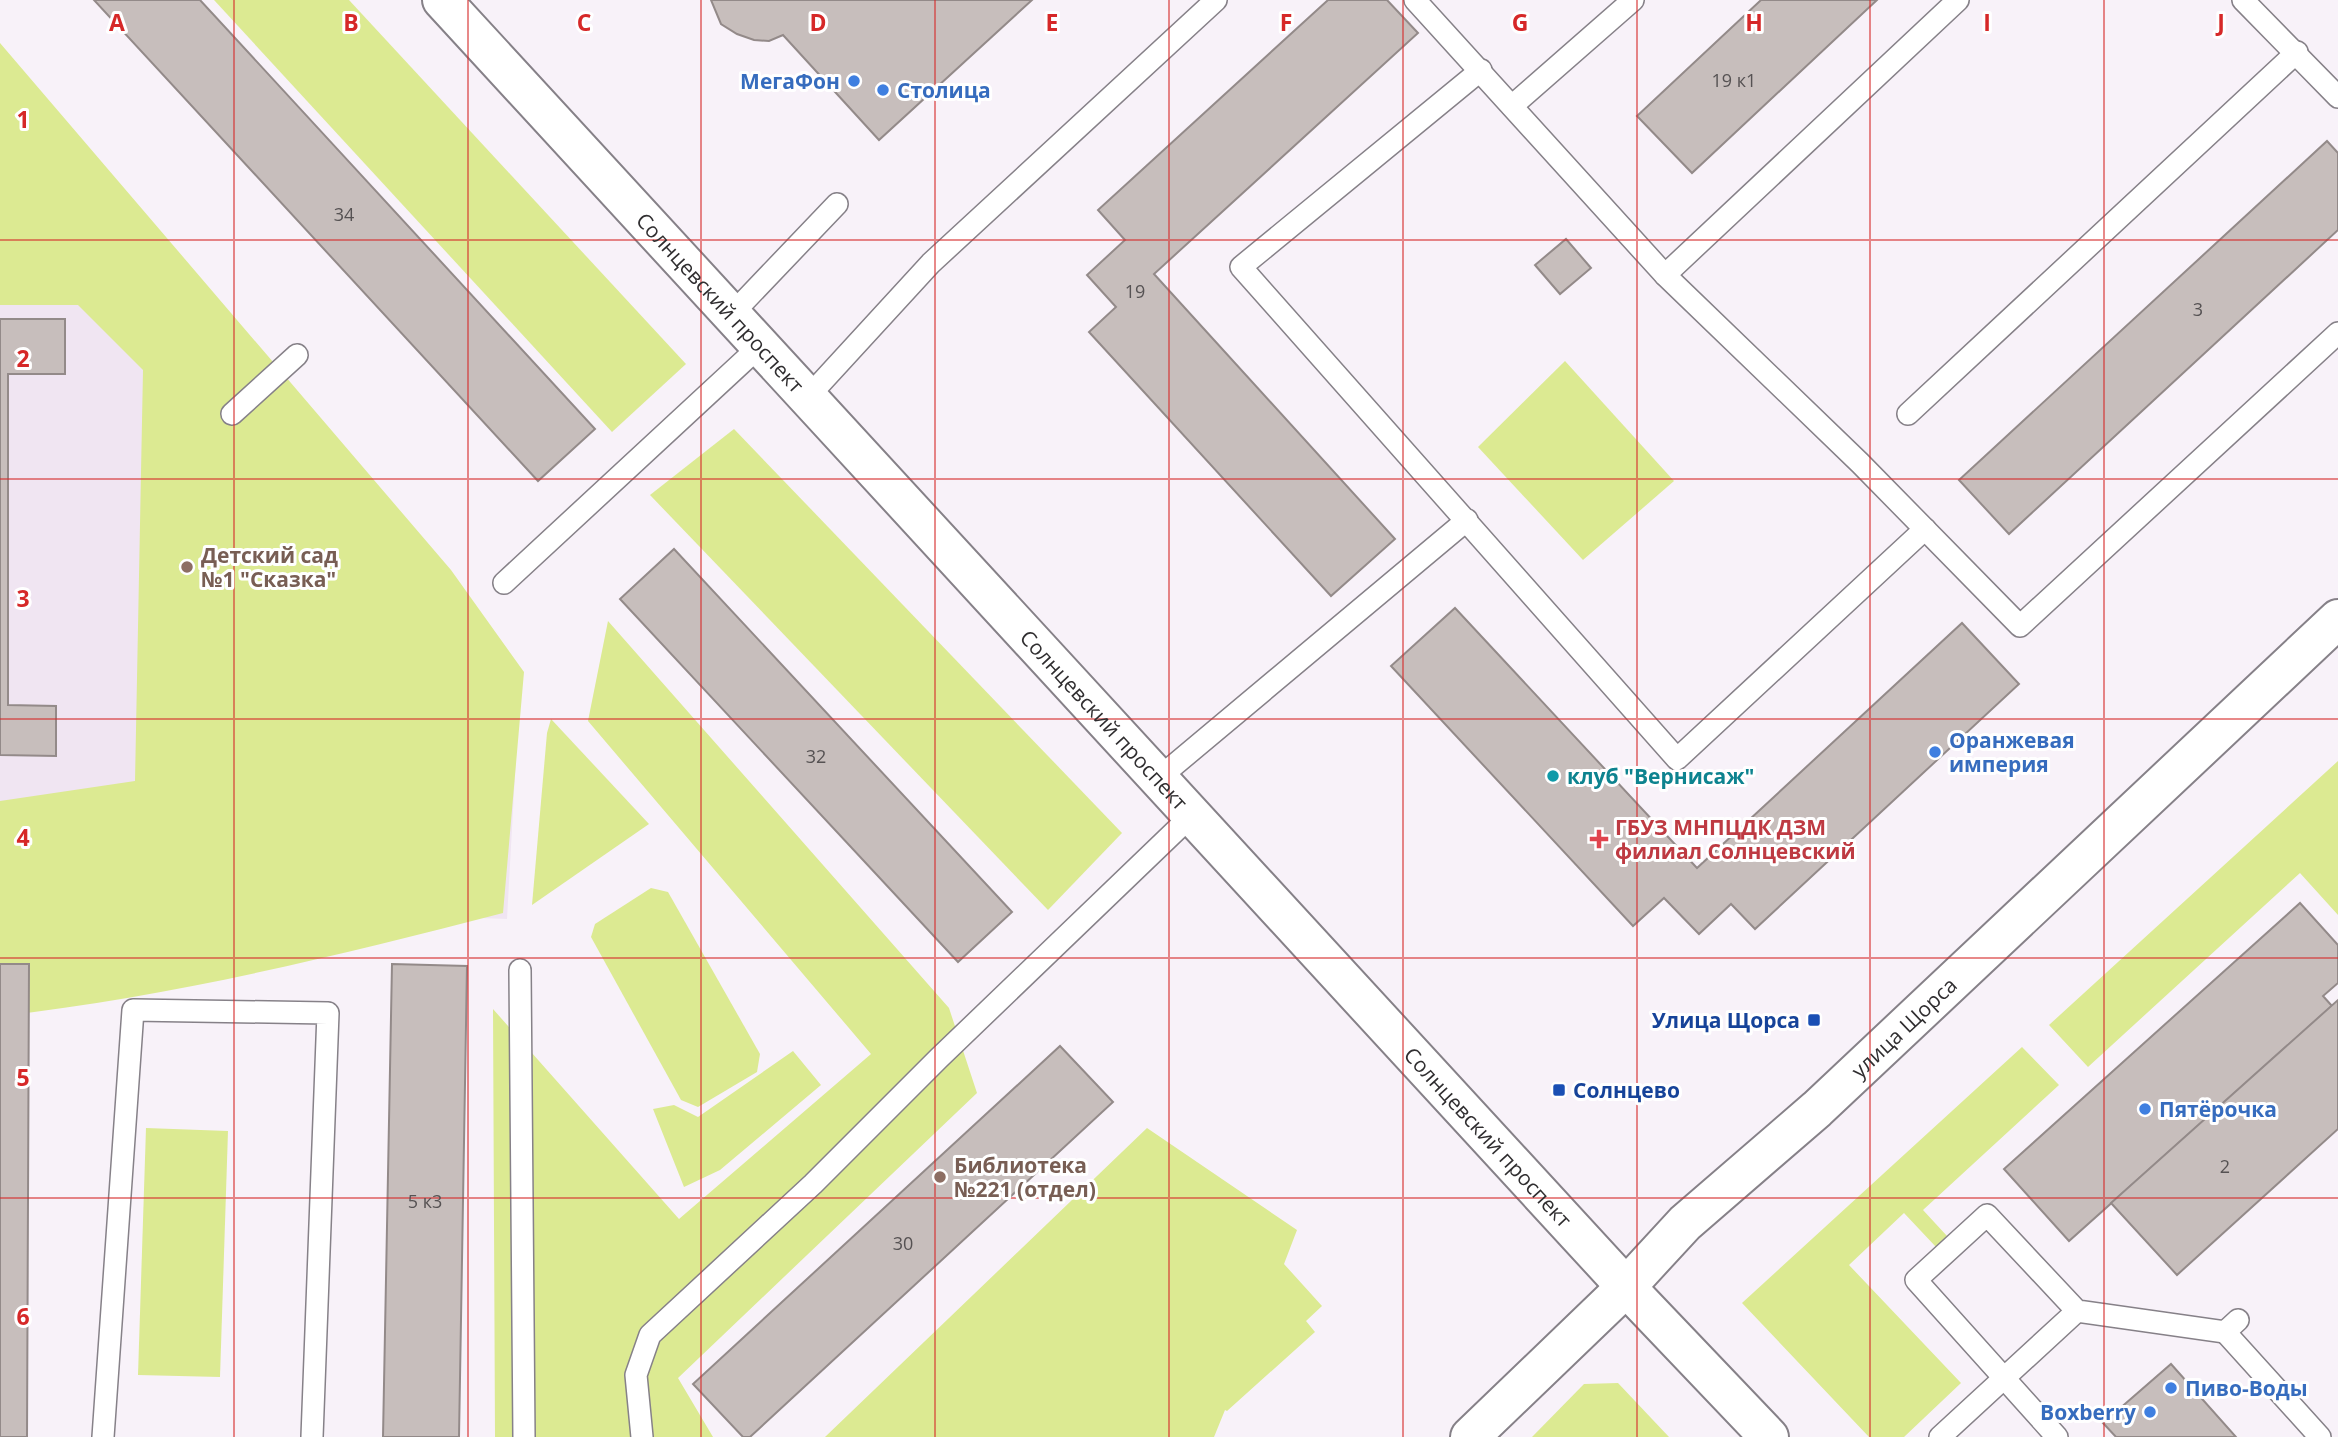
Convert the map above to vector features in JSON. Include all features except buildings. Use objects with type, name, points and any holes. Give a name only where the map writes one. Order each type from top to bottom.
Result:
[{"type":"street","name":"Солнцевский проспект","points":[[442,0],[1160,777],[1626,1287],[1769,1437]]},
{"type":"street","name":"улица Щорса","points":[[1470,1437],[1626,1287],[1685,1223],[1817,1109],[2338,619]]},
{"type":"lane","points":[[808,397],[931,263],[1216,0]]},
{"type":"lane","points":[[1415,0],[1665,275],[1925,529],[2020,626],[2338,332]]},
{"type":"lane","points":[[1512,106],[1633,0]]},
{"type":"lane","points":[[1665,275],[1958,0]]},
{"type":"lane","points":[[2243,0],[2297,52],[2338,97]]},
{"type":"lane","points":[[1908,414],[2297,52]]},
{"type":"lane","points":[[1481,70],[1241,267],[1678,759],[1925,529]]},
{"type":"lane","points":[[732,314],[836,204]]},
{"type":"lane","points":[[504,583],[760,346]]},
{"type":"lane","points":[[232,414],[297,355]]},
{"type":"lane","points":[[1160,777],[1467,520]]},
{"type":"lane","points":[[642,1437],[636,1376],[650,1335],[813,1184],[1192,815]]},
{"type":"lane","points":[[520,970],[524,1437]]},
{"type":"lane","points":[[103,1437],[133,1010],[146,1010],[328,1013],[312,1437]]},
{"type":"lane","points":[[2057,1437],[1916,1280],[1987,1215],[2077,1311],[2232,1326],[2320,1437]]},
{"type":"lane","points":[[1940,1437],[2077,1311]]},
{"type":"shaded area","name":"Детский сад №1 \"Сказка\"","points":[[0,218],[518,720],[507,919],[100,904],[0,887]]},
{"type":"green space","points":[[214,0],[349,0],[686,364],[612,432]]},
{"type":"green space","name":"Детский сад №1 \"Сказка\"","points":[[0,43],[451,570],[524,672],[503,913],[253,974],[127,998],[0,1016],[0,801],[135,781],[143,370],[78,305],[0,305]]},
{"type":"green space","points":[[1565,361],[1674,481],[1583,560],[1478,447]]},
{"type":"green space","points":[[734,429],[1122,833],[1048,910],[650,495]]},
{"type":"green space","points":[[608,621],[949,1008],[977,1093],[678,1378],[713,1437],[495,1437],[493,1009],[679,1219],[871,1054],[588,721]]},
{"type":"green space","points":[[551,719],[649,824],[532,905],[547,733]]},
{"type":"green space","points":[[2338,761],[2338,915],[2300,873],[2088,1067],[2049,1025]]},
{"type":"green space","points":[[651,888],[668,892],[760,1054],[757,1072],[698,1107],[681,1100],[591,937],[595,924]]},
{"type":"green space","points":[[2022,1047],[2059,1085],[1923,1210],[1947,1236],[1936,1247],[1904,1213],[1849,1265],[1961,1383],[1904,1437],[1869,1437],[1742,1303]]},
{"type":"green space","points":[[793,1051],[821,1085],[720,1170],[684,1187],[653,1109],[674,1105],[698,1117]]},
{"type":"green space","points":[[146,1128],[228,1131],[220,1377],[138,1375]]},
{"type":"green space","points":[[1147,1128],[1297,1230],[1284,1264],[1322,1306],[1306,1321],[1315,1332],[1225,1410],[1214,1437],[825,1437]]},
{"type":"green space","points":[[1618,1383],[1669,1437],[1532,1437],[1584,1384]]},
{"type":"place","name":"МегаФон","points":[[854,81]]},
{"type":"place","name":"Столица","points":[[883,90]]},
{"type":"place","name":"Детский сад №1 \"Сказка\"","points":[[187,567]]},
{"type":"place","name":"Оранжевая империя","points":[[1935,752]]},
{"type":"place","name":"клуб \"Вернисаж\"","points":[[1553,776]]},
{"type":"place","name":"ГБУЗ МНПЦДК ДЗМ филиал Солнцевский","points":[[1599,839]]},
{"type":"place","name":"Улица Щорса","points":[[1814,1020]]},
{"type":"place","name":"Солнцево","points":[[1559,1090]]},
{"type":"place","name":"Пятёрочка","points":[[2145,1109]]},
{"type":"place","name":"Библиотека №221 (отдел)","points":[[940,1177]]},
{"type":"place","name":"Пиво-Воды","points":[[2171,1388]]},
{"type":"place","name":"Boxberry","points":[[2150,1412]]}]
